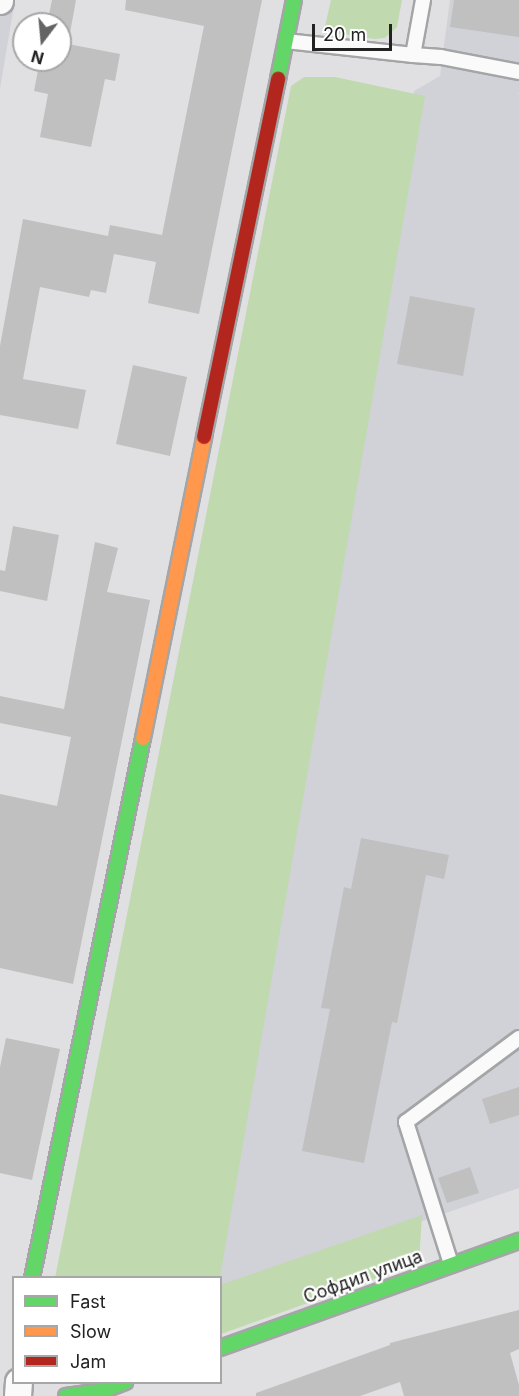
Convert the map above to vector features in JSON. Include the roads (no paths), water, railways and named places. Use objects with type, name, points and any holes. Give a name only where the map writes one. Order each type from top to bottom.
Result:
[{"type":"street","points":[[33,1276],[294,0]]},
{"type":"street","name":"Софдил улица","points":[[222,1347],[519,1241]]},
{"type":"street","points":[[66,1396],[102,1391],[122,1384]]},
{"type":"lane","points":[[413,55],[423,0]]},
{"type":"lane","points":[[284,41],[441,57],[519,72]]},
{"type":"lane","points":[[451,1264],[406,1122],[519,1038]]}]
